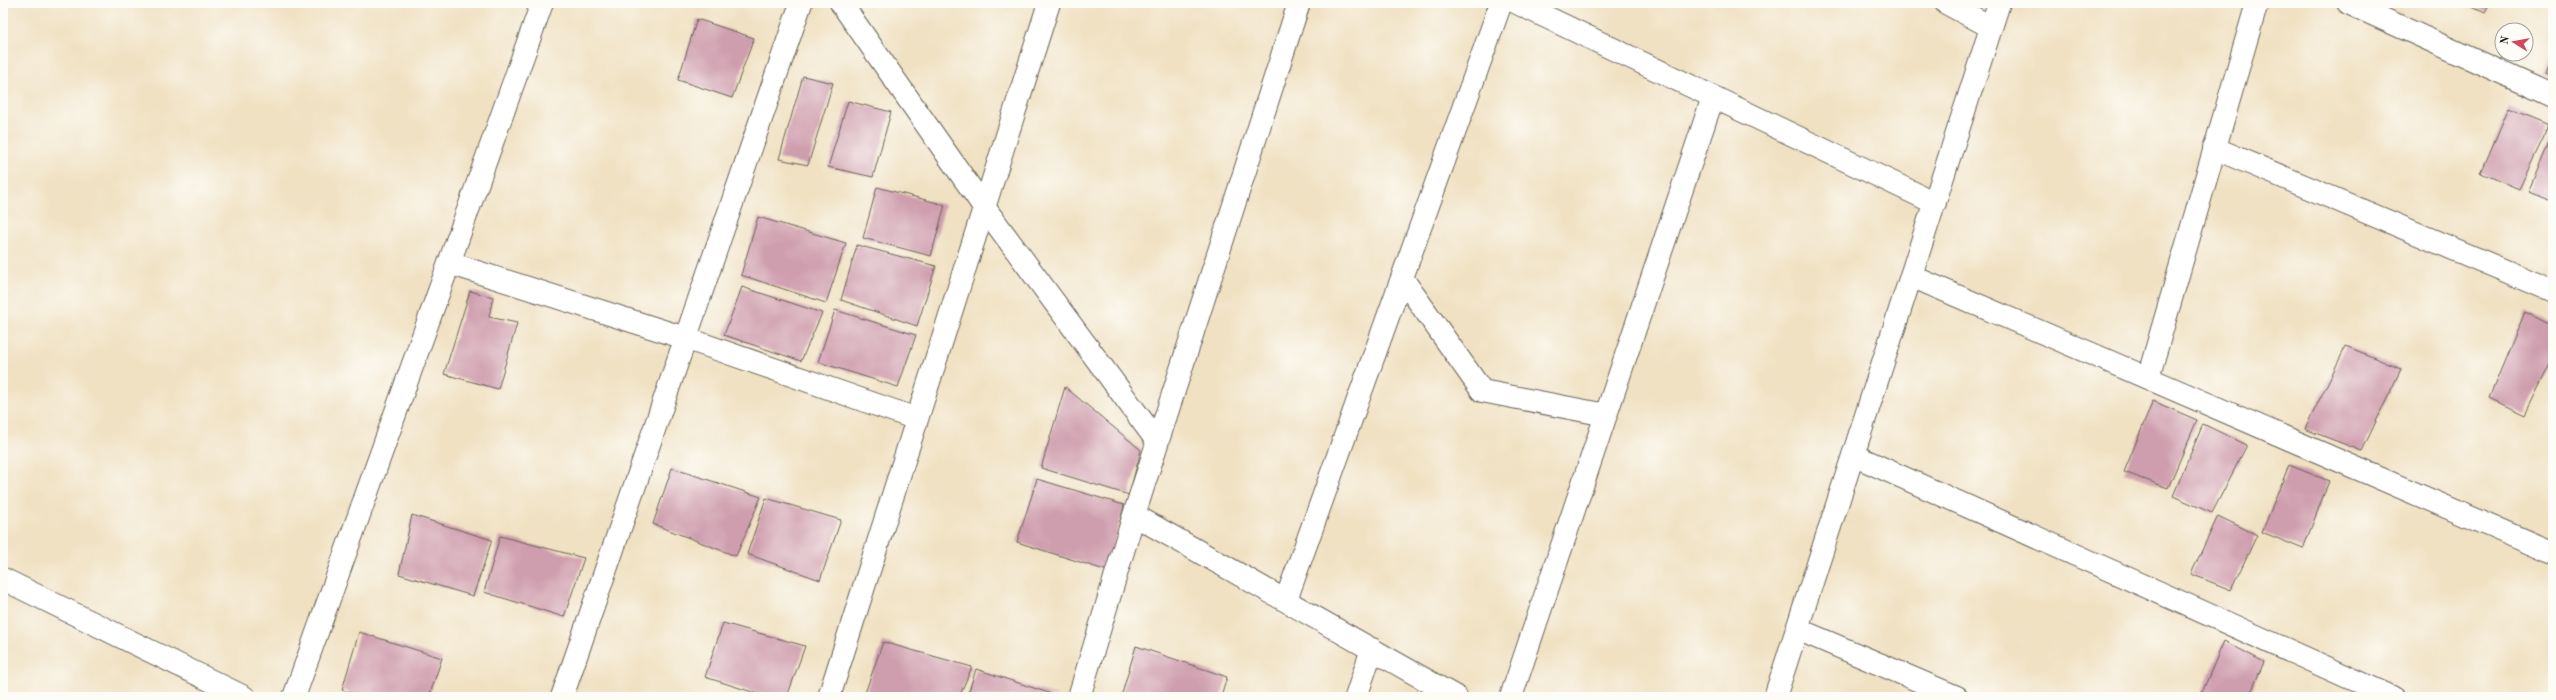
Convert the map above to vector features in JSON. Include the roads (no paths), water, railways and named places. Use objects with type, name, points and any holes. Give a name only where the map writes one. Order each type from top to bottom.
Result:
[{"type":"street","points":[[294,697],[542,3]]},
{"type":"street","points":[[562,697],[801,3]]},
{"type":"street","points":[[840,3],[984,207],[1157,441]]},
{"type":"street","points":[[829,697],[1049,3]]},
{"type":"street","points":[[1079,697],[1157,441],[1299,3]]},
{"type":"street","points":[[1286,600],[1501,3]]},
{"type":"street","points":[[1517,3],[1935,203]]},
{"type":"street","points":[[1946,3],[1991,27]]},
{"type":"street","points":[[1775,697],[1999,3]]},
{"type":"street","points":[[2148,378],[2256,3]]},
{"type":"street","points":[[2348,3],[2553,96]]},
{"type":"street","points":[[1511,697],[1713,97]]},
{"type":"street","points":[[2214,148],[2553,291]]},
{"type":"street","points":[[449,263],[685,338],[917,419]]},
{"type":"street","points":[[1911,276],[2553,553]]},
{"type":"street","points":[[1402,278],[1482,391],[1606,415]]},
{"type":"street","points":[[1853,455],[2392,697]]},
{"type":"street","points":[[1134,515],[1456,697]]},
{"type":"street","points":[[3,580],[244,697]]},
{"type":"street","points":[[1797,629],[1957,697]]},
{"type":"street","points":[[1356,697],[1372,649]]}]
